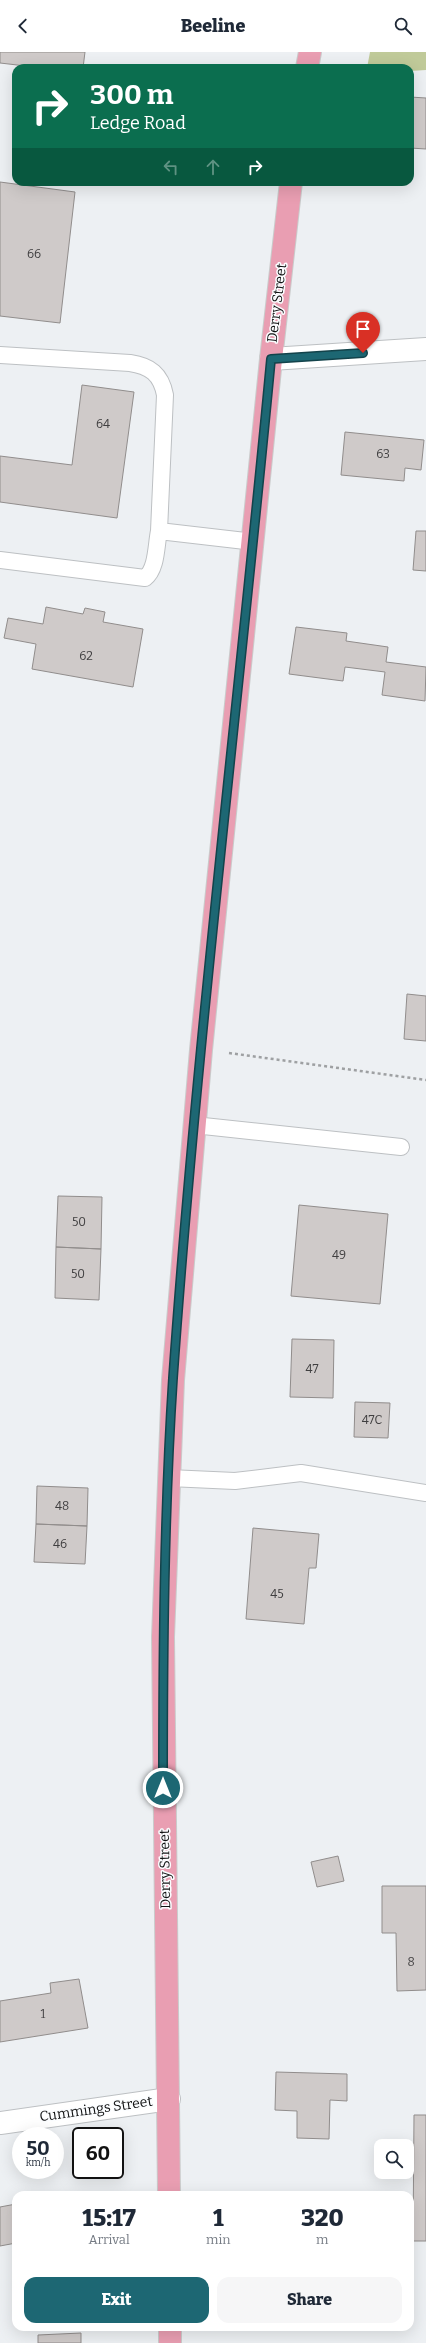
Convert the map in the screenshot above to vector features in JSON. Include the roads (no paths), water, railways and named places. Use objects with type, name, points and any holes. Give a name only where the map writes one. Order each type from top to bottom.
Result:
[{"type":"main road","points":[[308,64],[310,52]]},
{"type":"main road","name":"Derry Street","points":[[169,2191],[169,2099],[163,1788],[163,1636],[173,1380],[201,1050],[254,542],[271,359],[291,186]]},
{"type":"main road","points":[[170,2331],[170,2343]]},
{"type":"street","points":[[271,359],[426,349]]},
{"type":"street","name":"Cummings Street","points":[[0,2123],[169,2099]]},
{"type":"lane","points":[[0,355],[143,365],[160,377],[165,395],[159,531],[150,574],[145,578],[0,560]]},
{"type":"lane","points":[[159,531],[254,542]]},
{"type":"lane","points":[[194,1125],[401,1148]]},
{"type":"lane","points":[[169,1478],[234,1481],[301,1473],[426,1493]]}]
